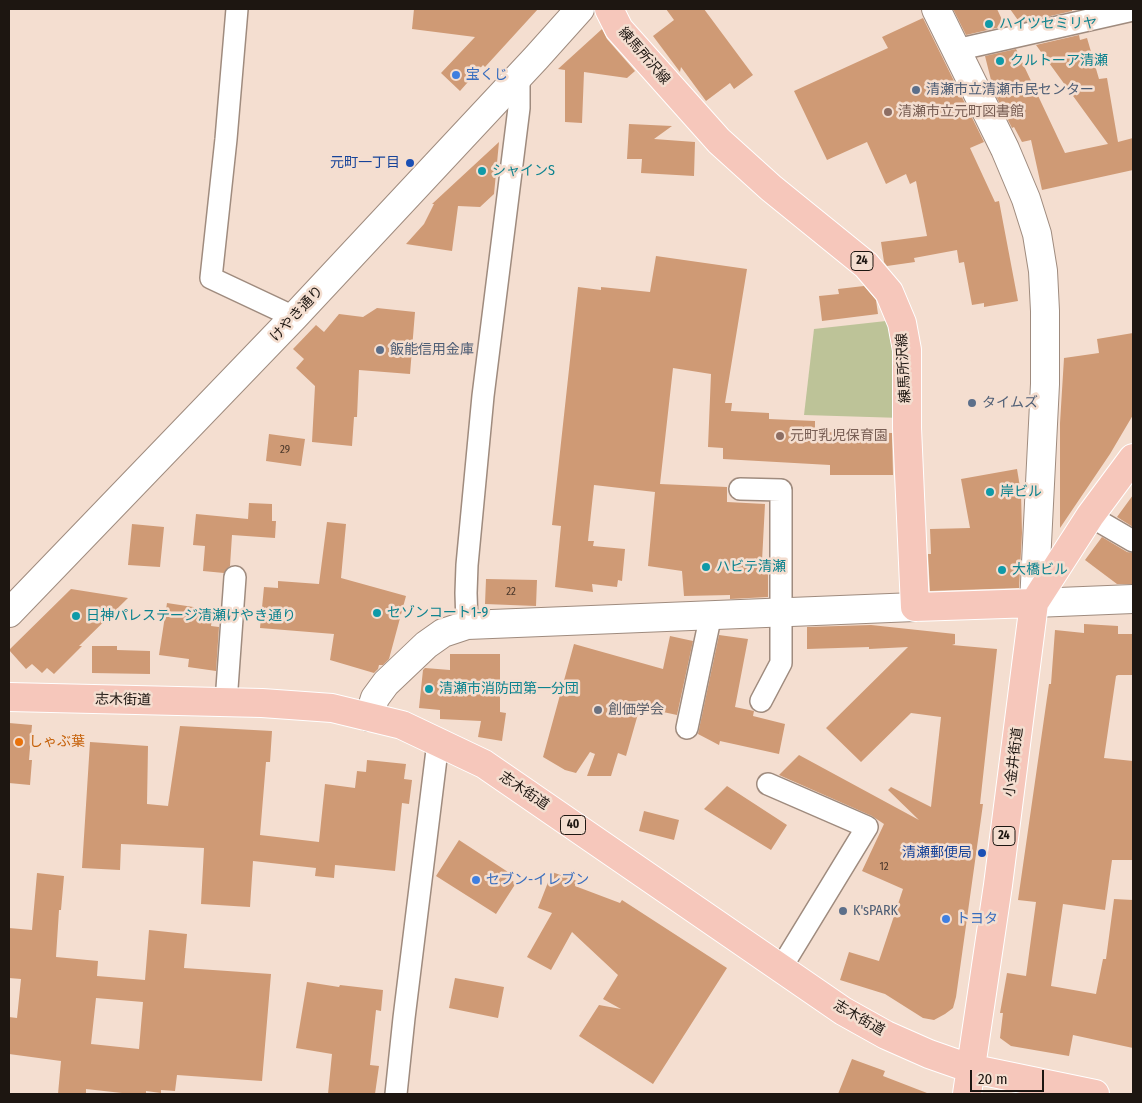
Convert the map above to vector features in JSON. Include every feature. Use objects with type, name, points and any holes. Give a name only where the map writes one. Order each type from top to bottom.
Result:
[{"type":"main road","name":"練馬所沢線","points":[[609,9],[619,29],[719,141],[771,188],[866,265],[889,292],[902,323],[906,350],[907,428],[915,607]]},
{"type":"main road","name":"小金井街道","points":[[968,1081],[998,885],[1034,603],[1090,516],[1133,458]]},
{"type":"main road","points":[[915,607],[1034,603]]},
{"type":"main road","name":"志木街道","points":[[9,697],[226,702],[332,708],[402,725],[484,764],[843,1011],[886,1035],[929,1054],[968,1081],[1095,1094]]},
{"type":"street","points":[[237,9],[226,139],[211,278],[294,317]]},
{"type":"street","name":"けやき通り","points":[[9,613],[294,317],[580,9]]},
{"type":"street","points":[[936,9],[1005,149],[1026,199],[1037,234],[1043,271],[1045,384],[1034,603],[1133,598]]},
{"type":"street","points":[[956,50],[1106,12],[1133,10]]},
{"type":"street","points":[[467,625],[467,565],[482,396],[519,108],[519,76]]},
{"type":"street","points":[[740,489],[781,490],[781,662],[761,701]]},
{"type":"street","points":[[1090,516],[1133,541]]},
{"type":"street","points":[[226,702],[235,577]]},
{"type":"street","points":[[369,717],[375,698],[386,683],[426,645],[443,634],[467,625],[915,607]]},
{"type":"street","points":[[686,728],[711,614]]},
{"type":"street","points":[[396,1094],[438,742]]},
{"type":"street","points":[[768,784],[866,827],[781,968]]},
{"type":"green space","points":[[895,320],[902,418],[804,415],[814,329]]},
{"type":"building","points":[[414,9],[538,9],[485,67],[483,65],[460,91],[441,73],[475,37],[412,29]]},
{"type":"building","points":[[666,9],[704,9],[753,75],[734,89],[730,83],[706,101],[681,67],[680,72],[653,36],[674,20]]},
{"type":"building","name":"ハイツセミリヤ","points":[[953,9],[997,9],[1005,26],[966,35]]},
{"type":"building","points":[[1010,9],[1072,9],[1072,11],[1020,23]]},
{"type":"building","points":[[923,18],[984,142],[970,148],[995,202],[999,201],[1018,301],[984,307],[984,303],[972,305],[964,262],[959,263],[957,250],[914,258],[915,262],[887,266],[884,262],[881,242],[927,236],[916,181],[910,184],[906,174],[886,184],[867,142],[827,160],[794,91],[888,48],[882,37]]},
{"type":"building","points":[[602,29],[607,39],[635,71],[627,78],[584,72],[582,123],[565,122],[565,70],[558,69]]},
{"type":"building","points":[[1079,35],[1080,40],[1087,38],[1099,79],[1107,78],[1118,142],[1133,138],[1133,170],[1042,190],[1031,140],[1022,142],[1014,127],[1012,128],[994,92],[985,56],[1016,49],[1065,153],[1108,144],[1036,45]]},
{"type":"building","points":[[629,124],[672,126],[654,139],[695,142],[694,176],[641,173],[642,159],[627,159]]},
{"type":"building","points":[[499,142],[494,194],[480,207],[458,206],[452,251],[406,244],[424,224],[434,204],[432,204]]},
{"type":"building","points":[[656,256],[747,269],[725,403],[732,403],[731,411],[769,413],[769,419],[815,421],[815,432],[892,433],[893,475],[830,475],[830,465],[723,459],[723,448],[708,447],[711,374],[673,368],[660,484],[727,487],[727,502],[765,504],[762,561],[768,561],[768,597],[730,599],[730,595],[684,596],[682,571],[648,566],[655,492],[594,485],[588,541],[594,541],[593,546],[625,549],[622,581],[618,580],[617,587],[592,584],[593,592],[555,587],[561,526],[552,525],[578,287],[601,290],[601,287],[650,292]]},
{"type":"building","points":[[864,286],[876,300],[878,314],[822,321],[819,296],[839,294],[838,289]]},
{"type":"building","points":[[377,308],[415,312],[410,374],[359,370],[357,417],[354,417],[352,446],[312,442],[315,386],[296,368],[304,359],[293,349],[316,325],[324,332],[339,314],[363,317]]},
{"type":"building","points":[[1133,333],[1133,415],[1110,454],[1060,528],[1060,423],[1064,358],[1099,353],[1097,339]]},
{"type":"building","points":[[269,434],[305,439],[301,466],[266,461]]},
{"type":"building","points":[[1017,469],[1021,493],[1022,533],[1019,588],[930,591],[928,554],[931,554],[930,529],[970,528],[961,479]]},
{"type":"building","points":[[1133,495],[1133,527],[1117,517]]},
{"type":"building","points":[[249,503],[272,504],[272,521],[276,521],[275,538],[232,535],[230,566],[224,573],[203,571],[205,546],[193,545],[196,514],[248,519]]},
{"type":"building","points":[[327,522],[346,524],[341,578],[406,596],[389,659],[383,665],[379,665],[374,673],[330,660],[334,634],[260,628],[264,587],[278,588],[278,581],[319,584]]},
{"type":"building","points":[[132,524],[164,527],[160,567],[128,565]]},
{"type":"building","points":[[1102,537],[1127,552],[1133,553],[1133,584],[1117,584],[1085,560]]},
{"type":"building","points":[[486,579],[537,580],[536,606],[485,604]]},
{"type":"building","name":"日神パレステージ清瀬けやき通り","points":[[71,589],[128,598],[79,646],[82,646],[54,674],[47,668],[42,673],[32,664],[26,669],[9,650]]},
{"type":"building","points":[[167,603],[213,610],[211,626],[219,627],[216,671],[188,667],[189,659],[159,655]]},
{"type":"building","points":[[1084,624],[1118,626],[1118,634],[1133,634],[1133,675],[1116,676],[1104,758],[1133,761],[1133,860],[1112,860],[1105,910],[1063,904],[1051,986],[1096,994],[1103,959],[1106,959],[1114,899],[1133,900],[1133,1048],[1073,1035],[1069,1056],[1011,1046],[1000,1038],[1003,1013],[1000,1013],[1007,973],[1026,976],[1036,902],[1018,900],[1049,684],[1051,684],[1055,630],[1084,633]]},
{"type":"building","points":[[871,625],[955,634],[955,644],[952,645],[997,649],[980,804],[983,804],[956,997],[953,1008],[934,1020],[923,1018],[885,994],[840,980],[849,952],[879,961],[903,889],[862,871],[884,824],[872,816],[779,775],[799,755],[919,820],[888,790],[891,787],[931,807],[941,717],[911,713],[861,762],[826,728],[908,647],[807,649],[807,627]]},
{"type":"building","points":[[719,635],[748,639],[735,707],[754,711],[753,716],[785,724],[779,754],[720,741],[719,745],[698,734]]},
{"type":"building","name":"創価学会","points":[[670,636],[693,641],[677,715],[640,707],[626,756],[618,753],[611,776],[587,776],[595,754],[590,752],[576,773],[565,770],[543,757],[574,644],[663,669]]},
{"type":"building","points":[[92,646],[117,646],[117,650],[150,651],[150,674],[92,673]]},
{"type":"building","points":[[450,654],[500,654],[500,712],[506,713],[502,741],[478,737],[481,721],[440,719],[440,710],[419,708],[423,670],[425,668],[450,670]]},
{"type":"building","name":"しゃぶ葉","points":[[9,723],[32,725],[29,760],[32,760],[30,785],[9,783]]},
{"type":"building","points":[[180,726],[272,731],[270,762],[266,762],[260,835],[319,842],[325,784],[355,788],[357,771],[366,772],[367,760],[406,764],[404,779],[412,780],[409,804],[402,803],[395,871],[335,865],[334,878],[315,876],[316,868],[253,861],[250,907],[201,904],[204,848],[121,844],[120,870],[82,868],[90,742],[148,746],[147,804],[168,806]]},
{"type":"building","points":[[727,786],[787,825],[771,850],[704,809]]},
{"type":"building","points":[[644,811],[679,820],[674,840],[639,831]]},
{"type":"building","name":"セブン-イレブン","points":[[459,840],[508,872],[505,877],[516,883],[496,914],[436,876]]},
{"type":"building","points":[[552,872],[577,881],[575,886],[620,903],[622,900],[727,968],[653,1084],[579,1036],[599,1005],[621,1009],[603,999],[618,975],[572,932],[551,970],[527,957],[552,913],[538,908]]},
{"type":"building","points":[[37,873],[64,876],[61,910],[59,910],[56,957],[98,961],[97,976],[145,980],[149,930],[187,934],[184,968],[271,974],[262,1081],[177,1075],[175,1091],[161,1090],[161,1093],[146,1091],[146,1094],[131,1094],[86,1089],[86,1094],[58,1094],[61,1061],[9,1054],[9,1017],[17,1018],[21,979],[9,978],[9,928],[32,930]],"holes":[[[96,998],[143,1002],[139,1049],[91,1044]]]},
{"type":"building","points":[[455,978],[504,987],[498,1018],[449,1008]]},
{"type":"building","points":[[307,982],[339,987],[340,985],[383,990],[381,1011],[376,1010],[370,1065],[379,1066],[375,1094],[328,1094],[332,1054],[296,1048]]},
{"type":"building","points":[[852,1059],[885,1071],[883,1076],[927,1094],[838,1094]]},
{"type":"place","name":"ハイツセミリヤ","points":[[989,24]]},
{"type":"place","name":"クルトーア清瀬","points":[[1000,61]]},
{"type":"place","name":"宝くじ","points":[[456,75]]},
{"type":"place","name":"清瀬市立清瀬市民センター","points":[[916,90]]},
{"type":"place","name":"清瀬市立元町図書館","points":[[888,112]]},
{"type":"place","name":"元町一丁目","points":[[410,163]]},
{"type":"place","name":"シャインS","points":[[482,171]]},
{"type":"place","name":"飯能信用金庫","points":[[380,350]]},
{"type":"place","name":"タイムズ","points":[[972,403]]},
{"type":"place","name":"元町乳児保育園","points":[[780,436]]},
{"type":"place","name":"岸ビル","points":[[990,492]]},
{"type":"place","name":"ハビテ清瀬","points":[[706,567]]},
{"type":"place","name":"大橋ビル","points":[[1002,570]]},
{"type":"place","name":"セゾンコート1-9","points":[[377,613]]},
{"type":"place","name":"日神パレステージ清瀬けやき通り","points":[[76,616]]},
{"type":"place","name":"清瀬市消防団第一分団","points":[[429,689]]},
{"type":"place","name":"創価学会","points":[[598,710]]},
{"type":"place","name":"しゃぶ葉","points":[[19,742]]},
{"type":"place","name":"清瀬郵便局","points":[[982,853]]},
{"type":"place","name":"セブン-イレブン","points":[[476,880]]},
{"type":"place","name":"K'sPARK","points":[[843,911]]},
{"type":"place","name":"トヨタ","points":[[946,919]]}]
